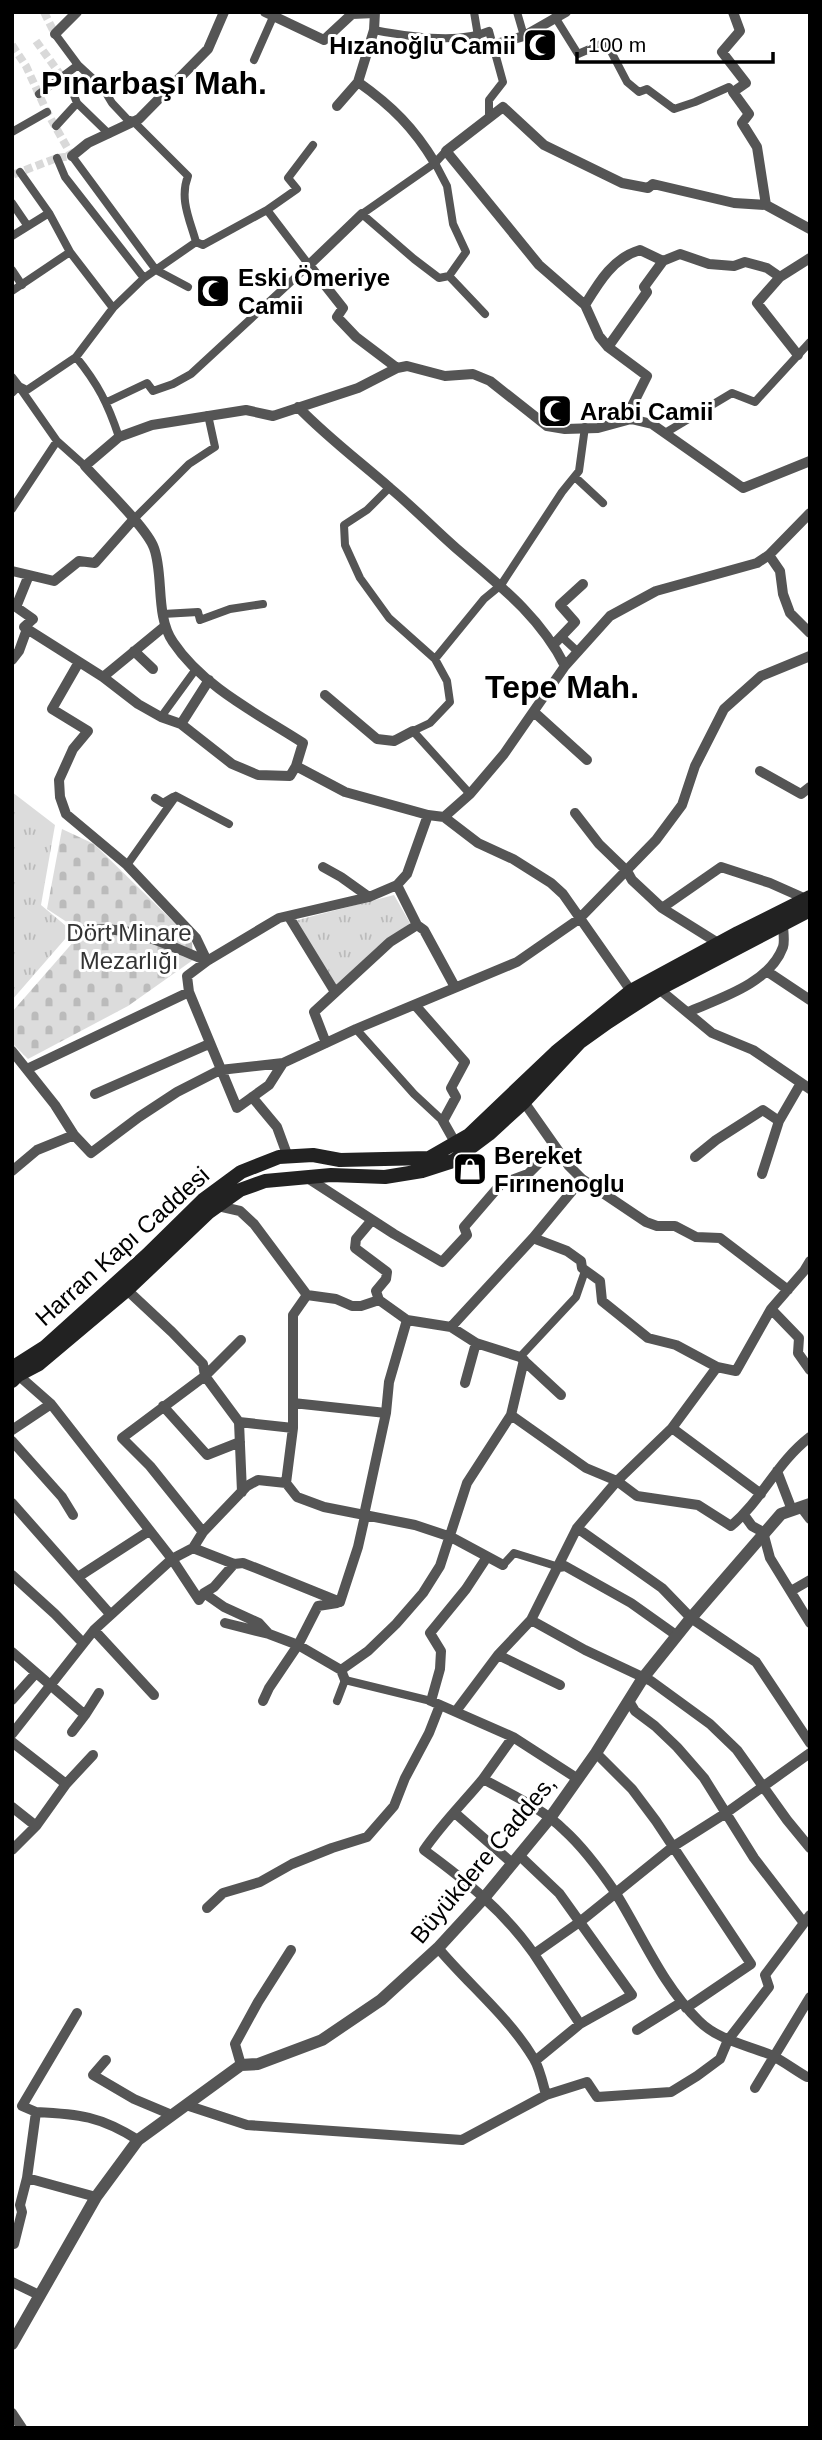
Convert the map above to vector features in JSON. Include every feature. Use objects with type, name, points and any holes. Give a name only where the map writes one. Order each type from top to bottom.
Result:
[{"type":"main road","name":"Harran Kapı Caddesi","points":[[14,1375],[39,1364],[127,1290],[218,1206],[240,1190],[265,1181],[306,1177],[385,1177],[422,1171],[453,1161],[489,1134],[580,1042],[659,989],[783,925],[809,902]]},
{"type":"main road","name":"Harran Kapı Caddesi","points":[[14,1375],[226,1182],[241,1172],[279,1157],[313,1155],[340,1160],[429,1158],[456,1144],[491,1116],[556,1052],[631,991],[718,943],[809,902]]},
{"type":"street","points":[[77,12],[55,34],[78,65],[103,88],[112,103],[188,176],[184,187],[184,202],[196,242]]},
{"type":"street","points":[[188,287],[156,271],[72,156],[88,143],[139,119],[208,49],[224,12]]},
{"type":"street","points":[[474,12],[478,36]]},
{"type":"street","points":[[517,12],[524,36]]},
{"type":"street","points":[[733,12],[740,31],[722,52],[746,83],[733,92]]},
{"type":"street","points":[[254,60],[269,15],[324,40],[352,14],[375,13],[374,30],[358,82],[337,106]]},
{"type":"street","points":[[493,45],[524,36],[560,15],[578,54],[607,42],[627,82],[639,92],[647,89],[674,109],[729,87],[749,114],[742,123],[757,147],[766,205]]},
{"type":"street","points":[[374,30],[412,37],[478,36],[489,31],[503,82],[489,100],[489,117]]},
{"type":"street","points":[[39,94],[78,65]]},
{"type":"street","points":[[62,77],[71,88],[77,103],[109,134]]},
{"type":"street","points":[[358,82],[387,102],[423,143],[447,186],[453,224],[466,252],[449,276],[439,278],[362,214]]},
{"type":"street","points":[[55,126],[77,103]]},
{"type":"street","points":[[107,402],[147,383],[153,391],[191,374],[362,214],[435,163],[446,151],[503,107],[544,145],[622,183],[648,188],[653,184],[734,203],[766,205],[808,224]]},
{"type":"street","points":[[12,132],[47,113]]},
{"type":"street","points":[[196,242],[203,245],[267,210],[297,189],[288,178],[313,145]]},
{"type":"street","points":[[446,151],[539,265],[585,305],[599,336],[608,347],[647,376],[625,420]]},
{"type":"street","points":[[57,158],[65,177],[144,278]]},
{"type":"street","points":[[20,172],[70,252],[113,308]]},
{"type":"street","points":[[12,203],[27,225]]},
{"type":"street","points":[[267,210],[343,307],[337,317],[356,337],[397,368]]},
{"type":"street","points":[[12,236],[48,213]]},
{"type":"street","points":[[19,386],[27,390],[76,357],[113,308],[144,278],[196,242]]},
{"type":"street","points":[[585,305],[604,275],[628,253],[640,250],[663,261]]},
{"type":"street","points":[[12,291],[70,252]]},
{"type":"street","points":[[608,347],[647,292],[645,287],[663,261],[680,254],[709,264],[734,266],[745,262],[766,268],[780,277]]},
{"type":"street","points":[[798,355],[757,303],[780,277],[810,258]]},
{"type":"street","points":[[12,270],[22,285]]},
{"type":"street","points":[[449,276],[485,314]]},
{"type":"street","points":[[665,433],[732,393],[755,401],[810,342]]},
{"type":"street","points":[[76,357],[94,379],[107,402],[119,437]]},
{"type":"street","points":[[85,466],[119,437],[152,425],[246,410],[273,416],[358,388],[397,368],[407,366],[445,376],[473,374],[490,381],[547,426],[565,429],[607,426],[631,419],[652,424],[743,488],[810,461]]},
{"type":"street","points":[[12,377],[57,441],[85,466],[134,520],[154,547],[164,620],[172,640],[195,670],[303,743],[296,766],[290,776],[250,773],[211,750],[180,724],[138,704],[103,677],[27,629]]},
{"type":"street","points":[[12,393],[19,386]]},
{"type":"street","points":[[298,407],[330,439],[390,487],[501,585],[558,641],[578,652]]},
{"type":"street","points":[[12,571],[54,581],[79,561],[95,563],[189,464],[215,447],[208,415]]},
{"type":"street","points":[[435,659],[484,599],[501,585],[562,492],[579,471],[585,427]]},
{"type":"street","points":[[12,509],[57,441]]},
{"type":"street","points":[[575,477],[603,503]]},
{"type":"street","points":[[325,695],[377,739],[394,740],[430,723],[450,702],[447,681],[435,659],[383,611],[377,598],[360,578],[345,545],[344,525],[367,510],[390,487]]},
{"type":"street","points":[[444,817],[470,794],[504,754],[565,666],[610,617],[656,591],[757,563],[769,555],[810,513]]},
{"type":"street","points":[[769,555],[780,571],[783,594],[790,613],[810,633]]},
{"type":"street","points":[[12,660],[19,651],[27,629],[24,627],[33,619],[16,607],[29,575]]},
{"type":"street","points":[[558,641],[575,622],[560,605],[583,584]]},
{"type":"street","points":[[103,677],[134,651],[164,620],[198,612],[200,620],[230,609],[263,604]]},
{"type":"street","points":[[558,641],[565,666]]},
{"type":"street","points":[[134,651],[153,669]]},
{"type":"street","points":[[12,1051],[55,1105],[74,1135],[91,1153],[177,1092],[220,1070],[283,1063],[356,1029],[517,962],[579,919],[656,840],[682,805],[695,766],[724,709],[761,676],[810,656]]},
{"type":"street","points":[[79,662],[52,709],[88,731],[73,749],[59,780],[60,797],[69,819],[127,865],[196,938],[207,961]]},
{"type":"street","points":[[161,717],[195,670]]},
{"type":"street","points":[[180,724],[209,680]]},
{"type":"street","points":[[534,712],[587,760]]},
{"type":"street","points":[[413,731],[470,794]]},
{"type":"street","points":[[296,766],[345,792],[444,817],[478,843],[513,859],[551,883],[563,894],[631,991]]},
{"type":"street","points":[[760,771],[802,794],[810,788]]},
{"type":"street","points":[[127,865],[176,796]]},
{"type":"street","points":[[155,798],[163,803],[176,796]]},
{"type":"street","points":[[176,796],[229,824]]},
{"type":"street","points":[[575,813],[632,880],[662,908],[718,943]]},
{"type":"street","points":[[283,1063],[269,1085],[237,1108],[189,992],[187,976],[279,918],[369,897],[397,886],[407,874],[428,815]]},
{"type":"street","points":[[323,867],[369,897]]},
{"type":"street","points":[[662,908],[721,867],[770,883],[809,902]]},
{"type":"street","points":[[397,886],[455,987]]},
{"type":"street","points":[[289,917],[335,992]]},
{"type":"street","points":[[326,1043],[314,1012],[390,942],[417,925]]},
{"type":"street","points":[[688,1012],[728,995],[768,972],[784,946],[783,925]]},
{"type":"street","points":[[80,931],[99,928],[138,932],[207,961]]},
{"type":"street","points":[[768,972],[810,1000]]},
{"type":"street","points":[[659,989],[712,1033],[754,1050],[805,1086],[779,1122],[762,1174]]},
{"type":"street","points":[[27,1069],[189,992]]},
{"type":"street","points":[[415,1005],[465,1062],[451,1088],[456,1097],[443,1121]]},
{"type":"street","points":[[356,1029],[414,1094],[443,1121],[456,1144]]},
{"type":"street","points":[[94,1094],[209,1044]]},
{"type":"street","points":[[252,1097],[277,1128],[288,1157]]},
{"type":"street","points":[[524,1101],[555,1147],[582,1179],[646,1222],[657,1226],[675,1226],[696,1237],[720,1238],[788,1290]]},
{"type":"street","points":[[695,1157],[763,1110],[779,1122]]},
{"type":"street","points":[[12,1171],[37,1150],[74,1135]]},
{"type":"street","points":[[306,1177],[442,1262],[467,1235],[464,1227],[501,1184],[528,1174],[555,1147]]},
{"type":"street","points":[[451,1327],[533,1238],[582,1179]]},
{"type":"street","points":[[218,1206],[240,1211],[254,1224],[307,1295],[336,1299],[352,1306],[379,1300]]},
{"type":"street","points":[[372,1220],[356,1239],[355,1248],[387,1272],[386,1279],[376,1291],[379,1300],[407,1320],[451,1327],[476,1343],[522,1358],[561,1395]]},
{"type":"street","points":[[533,1238],[566,1251],[581,1261],[585,1271],[600,1281],[602,1301],[648,1338],[676,1345],[716,1367],[736,1371],[771,1309],[808,1269]]},
{"type":"street","points":[[337,1701],[343,1675],[423,1593],[440,1566],[467,1483],[511,1415],[522,1358],[576,1297],[585,1271]]},
{"type":"street","points":[[127,1290],[203,1364],[205,1376],[239,1422],[242,1492]]},
{"type":"street","points":[[307,1295],[293,1315],[293,1428],[286,1483],[297,1497],[324,1507],[415,1525],[451,1537],[503,1565],[514,1553],[559,1567],[565,1566],[631,1603],[676,1635]]},
{"type":"street","points":[[771,1309],[799,1338],[798,1353],[810,1370]]},
{"type":"street","points":[[340,1602],[358,1547],[386,1413],[389,1382],[407,1320]]},
{"type":"street","points":[[203,1532],[150,1466],[122,1438],[205,1376],[241,1340]]},
{"type":"street","points":[[465,1383],[476,1343]]},
{"type":"street","points":[[456,1711],[498,1655],[531,1620],[577,1528],[617,1481],[672,1428],[716,1367]]},
{"type":"street","points":[[14,1375],[51,1404],[172,1559],[199,1600],[234,1564]]},
{"type":"street","points":[[293,1403],[386,1413]]},
{"type":"street","points":[[12,1430],[51,1404]]},
{"type":"street","points":[[163,1406],[207,1455],[240,1442]]},
{"type":"street","points":[[511,1415],[586,1468],[617,1481],[637,1496],[698,1505],[731,1526],[744,1515],[793,1450],[810,1437]]},
{"type":"street","points":[[239,1422],[293,1428]]},
{"type":"street","points":[[672,1428],[761,1494]]},
{"type":"street","points":[[12,1441],[62,1497],[74,1515]]},
{"type":"street","points":[[777,1471],[810,1519]]},
{"type":"street","points":[[12,1734],[94,1630],[172,1559],[193,1548],[203,1532],[242,1492],[258,1480],[286,1483]]},
{"type":"street","points":[[12,1503],[110,1614]]},
{"type":"street","name":"Büyükdere Caddes,","points":[[12,2344],[96,2197],[138,2140],[241,2065],[258,2064],[322,2040],[381,2000],[438,1948],[484,1898],[550,1818],[596,1754],[643,1678],[676,1635],[763,1532],[781,1514],[801,1507]]},
{"type":"street","points":[[744,1515],[752,1526],[763,1532],[769,1558],[810,1623]]},
{"type":"street","points":[[577,1528],[662,1588],[691,1618],[756,1662],[810,1743]]},
{"type":"street","points":[[78,1577],[149,1531]]},
{"type":"street","points":[[193,1548],[234,1564],[243,1563],[340,1602]]},
{"type":"street","points":[[207,1908],[223,1893],[260,1882],[292,1864],[332,1848],[367,1838],[394,1805],[429,1733],[436,1703],[441,1651],[430,1633],[466,1589],[487,1557]]},
{"type":"street","points":[[12,1575],[83,1643]]},
{"type":"street","points":[[791,1591],[810,1580]]},
{"type":"street","points":[[204,1593],[224,1607],[259,1623],[269,1634]]},
{"type":"street","points":[[263,1701],[298,1645],[318,1606],[340,1602]]},
{"type":"street","points":[[531,1620],[651,1681],[710,1724],[737,1750],[810,1848]]},
{"type":"street","points":[[225,1623],[269,1634],[298,1645],[343,1675],[456,1711],[513,1737],[578,1779]]},
{"type":"street","points":[[94,1630],[154,1695]]},
{"type":"street","points":[[12,1652],[85,1715]]},
{"type":"street","points":[[498,1655],[559,1685]]},
{"type":"street","points":[[12,1700],[36,1673]]},
{"type":"street","points":[[72,1732],[99,1693]]},
{"type":"street","points":[[629,1701],[635,1711],[655,1726],[704,1778],[754,1858],[807,1919],[765,1975]]},
{"type":"street","points":[[513,1737],[483,1779],[424,1850],[484,1898],[512,1925],[580,2024]]},
{"type":"street","points":[[12,1742],[66,1784]]},
{"type":"street","points":[[534,1954],[581,1921],[674,1846],[726,1813],[810,1753]]},
{"type":"street","points":[[596,1754],[632,1789],[674,1846],[758,1974],[765,1975]]},
{"type":"street","points":[[12,1850],[36,1826],[66,1784],[93,1755]]},
{"type":"street","points":[[483,1779],[550,1818],[565,1830],[595,1864],[615,1893],[662,1976],[702,2024],[728,2040],[773,2056],[808,2077]]},
{"type":"street","points":[[12,1807],[36,1826]]},
{"type":"street","points":[[455,1813],[559,1893],[632,1995],[580,2024],[535,2061]]},
{"type":"street","points":[[438,1948],[467,1982],[499,2013],[535,2061],[546,2095]]},
{"type":"street","points":[[241,2065],[235,2044],[291,1950]]},
{"type":"street","points":[[637,2030],[751,1964]]},
{"type":"street","points":[[186,2105],[247,2126],[463,2140],[546,2095],[587,2082],[597,2097],[671,2092],[720,2059],[728,2040],[769,1987],[765,1975]]},
{"type":"street","points":[[755,2088],[810,1997]]},
{"type":"street","points":[[77,2013],[22,2106],[36,2112],[95,2118],[116,2126],[138,2140]]},
{"type":"street","points":[[106,2060],[93,2075],[135,2099],[172,2115]]},
{"type":"street","points":[[13,2246],[22,2212],[20,2205],[36,2112]]},
{"type":"street","points":[[12,2185],[25,2183],[96,2197]]},
{"type":"street","points":[[12,2282],[39,2295]]},
{"type":"street","points":[[12,2413],[22,2428]]},
{"type":"green space","points":[[12,792],[55,825],[41,905],[72,931],[12,1000]]},
{"type":"green space","name":"Dört Minare Mezarlığı","points":[[62,829],[94,844],[192,940],[193,960],[128,1006],[28,1059],[12,1043],[12,1012],[82,932],[47,909]]},
{"type":"green space","points":[[394,895],[410,923],[376,948],[335,988],[294,921]]},
{"type":"tunnel","points":[[44,12],[55,34]]},
{"type":"tunnel","points":[[36,41],[62,77]]},
{"type":"tunnel","points":[[12,45],[26,66],[47,112],[72,156],[57,158],[12,175]]},
{"type":"place","name":"Hızanoğlu Camii","points":[[540,45]]},
{"type":"place","name":"Eski Ömeriye Camii","points":[[213,291]]},
{"type":"place","name":"Arabi Camii","points":[[555,411]]},
{"type":"place","name":"Bereket Fırınenoglu","points":[[470,1169]]},
{"type":"district","name":"Pınarbaşı Mah.","points":[[154,83]]},
{"type":"district","name":"Tepe Mah.","points":[[562,687]]}]
